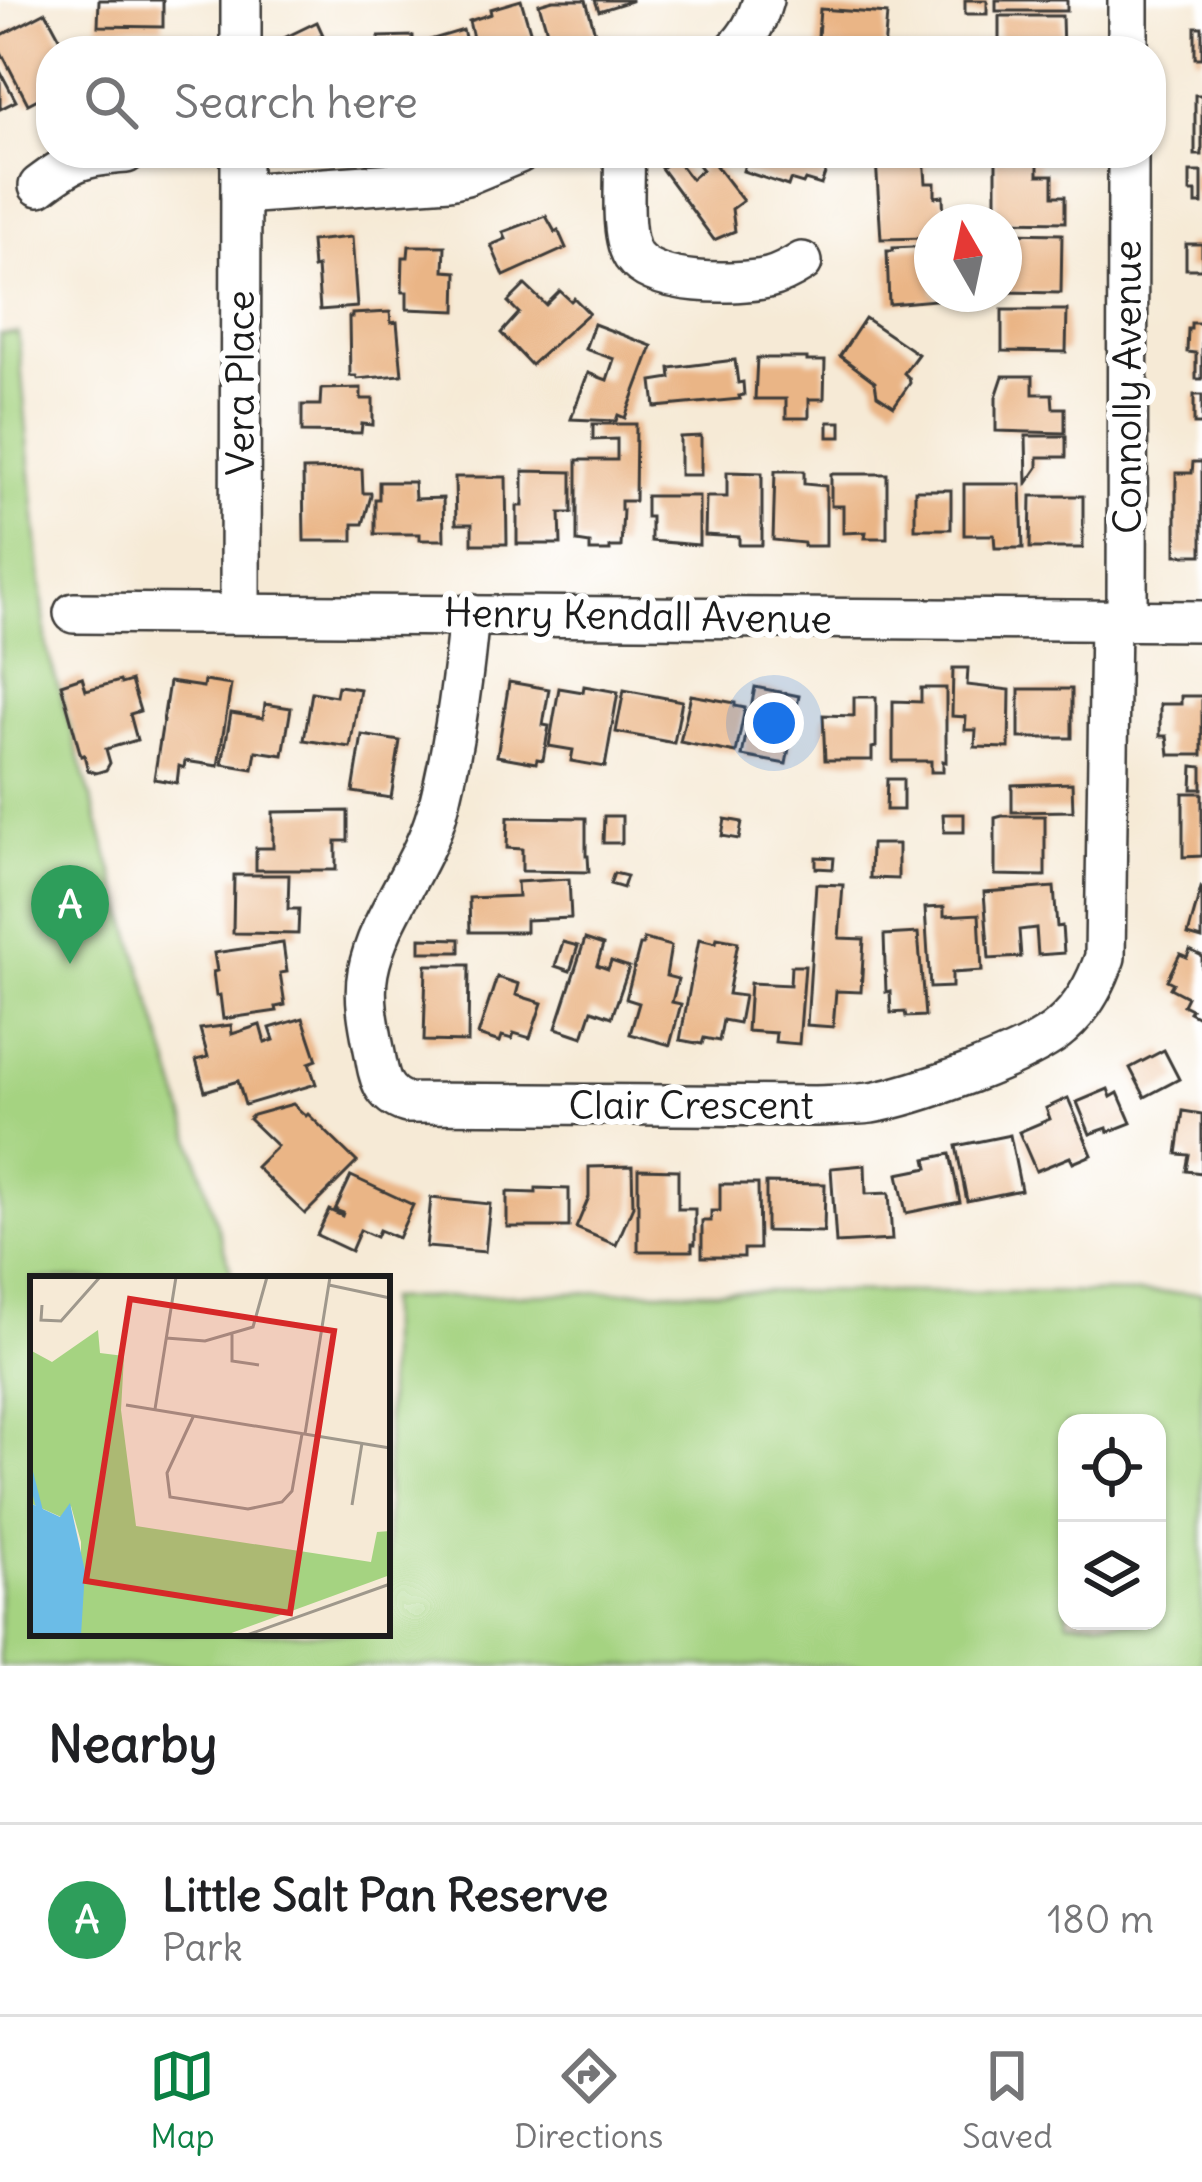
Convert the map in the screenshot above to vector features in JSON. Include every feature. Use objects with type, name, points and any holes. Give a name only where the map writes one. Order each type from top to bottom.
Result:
[{"type":"street","points":[[241,0],[241,36]]},
{"type":"street","points":[[746,36],[763,0]]},
{"type":"street","points":[[1128,0],[1128,36]]},
{"type":"street","points":[[38,185],[62,168]]},
{"type":"street","name":"Vera Place","points":[[240,612],[241,168]]},
{"type":"street","points":[[241,194],[449,179],[483,168]]},
{"type":"street","points":[[624,168],[626,237],[632,254],[658,274],[693,280],[756,280],[802,262]]},
{"type":"street","name":"Connolly Avenue","points":[[1119,621],[1128,168]]},
{"type":"street","name":"Henry Kendall Avenue","points":[[74,613],[1202,621]]},
{"type":"street","name":"Clair Crescent","points":[[469,614],[462,679],[436,815],[374,952],[366,984],[380,1079],[386,1092],[407,1103],[870,1103],[924,1089],[1032,1046],[1059,1030],[1096,983],[1106,957],[1119,621]]},
{"type":"green space","points":[[18,333],[47,649],[232,1276],[30,1276],[30,1636],[390,1636],[390,1299],[636,1291],[1202,1293],[1202,1663],[0,1666],[0,334]]},
{"type":"building","points":[[99,0],[163,0],[163,27],[98,26]]},
{"type":"building","points":[[521,0],[532,36],[472,36],[469,21],[491,14],[490,9]]},
{"type":"building","points":[[586,0],[596,36],[549,36],[539,4]]},
{"type":"building","points":[[595,0],[631,0],[631,1],[599,11]]},
{"type":"building","points":[[965,0],[987,0],[987,14],[965,14]]},
{"type":"building","points":[[996,0],[1067,0],[1067,11],[996,11]]},
{"type":"building","points":[[820,9],[887,14],[885,36],[818,36]]},
{"type":"building","points":[[46,12],[59,36],[36,36],[36,100],[28,104],[0,50],[0,36]]},
{"type":"building","points":[[999,16],[1062,16],[1063,36],[999,36]]},
{"type":"building","points":[[317,22],[323,35],[321,36],[288,36]]},
{"type":"building","points":[[1195,27],[1202,27],[1202,58],[1195,58]]},
{"type":"building","points":[[0,71],[16,101],[0,109]]},
{"type":"building","points":[[1195,95],[1202,95],[1202,155],[1195,155]]},
{"type":"building","points":[[661,168],[683,168],[691,179],[702,170],[718,168],[743,201],[732,209],[735,231],[714,240]]},
{"type":"building","points":[[827,168],[821,185],[790,180],[788,186],[743,171]]},
{"type":"building","points":[[877,168],[925,168],[926,183],[935,183],[935,197],[943,196],[943,204],[914,204],[914,238],[881,239]]},
{"type":"building","points":[[996,168],[1038,168],[1038,175],[1053,175],[1053,196],[1065,196],[1065,222],[1022,221],[1022,204],[996,204]]},
{"type":"building","points":[[1190,172],[1202,172],[1202,204],[1196,204],[1196,192],[1190,192]]},
{"type":"building","points":[[546,216],[566,248],[504,276],[491,245],[506,239],[503,232]]},
{"type":"building","points":[[1022,233],[1062,234],[1061,293],[1022,292]]},
{"type":"building","points":[[352,237],[357,307],[320,310],[311,241]]},
{"type":"building","points":[[1186,244],[1202,244],[1202,269],[1186,269]]},
{"type":"building","points":[[409,246],[445,246],[444,271],[457,272],[456,311],[407,309],[407,292],[402,292],[403,257],[408,257]]},
{"type":"building","points":[[914,247],[914,302],[889,304],[887,251]]},
{"type":"building","points":[[525,285],[546,305],[560,291],[589,313],[531,365],[501,333],[519,313],[508,302]]},
{"type":"building","points":[[1067,310],[1066,352],[1002,351],[1002,312]]},
{"type":"building","points":[[390,312],[391,323],[397,322],[402,375],[350,376],[349,317]]},
{"type":"building","points":[[865,318],[918,354],[904,373],[910,383],[894,406],[877,395],[875,382],[840,356]]},
{"type":"building","points":[[1191,323],[1202,323],[1202,379],[1196,379],[1196,353],[1187,352]]},
{"type":"building","points":[[594,324],[652,346],[625,418],[618,415],[616,421],[571,419],[588,373],[607,380],[614,359],[585,349]]},
{"type":"building","points":[[757,358],[825,361],[824,399],[809,399],[809,418],[786,418],[786,399],[755,399]]},
{"type":"building","points":[[735,360],[738,383],[743,382],[740,399],[655,407],[652,381],[671,378],[670,368]]},
{"type":"building","points":[[1003,376],[1033,376],[1033,394],[1052,394],[1053,408],[1065,408],[1065,433],[996,431],[996,397]]},
{"type":"building","points":[[361,388],[361,399],[373,399],[373,425],[362,424],[361,433],[302,432],[302,405],[320,405],[321,389]]},
{"type":"building","points":[[1194,395],[1202,395],[1202,424],[1194,424]]},
{"type":"building","points":[[828,422],[841,422],[841,437],[828,437]]},
{"type":"building","points":[[593,424],[636,424],[635,501],[621,501],[621,547],[610,547],[610,551],[590,551],[590,544],[577,542],[577,460],[617,460],[617,439],[593,440]]},
{"type":"building","points":[[701,436],[701,475],[680,475],[680,437]]},
{"type":"building","points":[[1026,436],[1066,436],[1066,457],[1038,457],[1038,467],[1027,483]]},
{"type":"building","points":[[1193,462],[1202,462],[1202,555],[1176,555],[1176,473],[1192,473]]},
{"type":"building","points":[[362,469],[363,493],[371,496],[363,524],[353,524],[353,541],[304,541],[303,470]]},
{"type":"building","points":[[523,471],[572,472],[572,513],[560,513],[561,544],[517,544]]},
{"type":"building","points":[[775,471],[804,471],[804,484],[826,486],[826,546],[773,540]]},
{"type":"building","points":[[727,472],[762,473],[762,545],[739,545],[739,537],[705,535],[706,497],[727,497]]},
{"type":"building","points":[[831,474],[887,474],[887,538],[843,533],[843,506],[831,506]]},
{"type":"building","points":[[455,477],[506,477],[507,544],[472,544],[472,524],[456,524]]},
{"type":"building","points":[[379,482],[414,482],[415,499],[443,498],[444,540],[420,540],[420,534],[375,534]]},
{"type":"building","points":[[964,484],[1021,484],[1023,548],[995,548],[994,535],[964,535]]},
{"type":"building","points":[[915,490],[951,490],[951,529],[915,529]]},
{"type":"building","points":[[646,496],[699,496],[699,545],[651,541]]},
{"type":"building","points":[[1031,496],[1083,496],[1083,548],[1030,548]]},
{"type":"building","points":[[953,668],[968,668],[967,685],[1010,690],[1009,748],[975,747],[976,730],[965,730],[966,717],[952,716]]},
{"type":"building","points":[[82,677],[86,690],[131,681],[140,711],[130,714],[137,740],[106,749],[110,763],[96,773],[88,770],[81,756],[61,684]]},
{"type":"building","points":[[204,681],[231,685],[218,766],[185,761],[184,768],[179,766],[177,783],[154,779],[169,682],[203,687]]},
{"type":"building","points":[[509,682],[549,689],[543,725],[549,726],[543,760],[536,763],[497,756]]},
{"type":"building","points":[[338,686],[360,689],[350,747],[304,740],[312,692],[336,696]]},
{"type":"building","points":[[584,686],[618,692],[605,767],[571,761],[573,750],[549,746],[559,688],[583,692]]},
{"type":"building","points":[[755,687],[799,696],[786,764],[742,756]]},
{"type":"building","points":[[921,688],[946,688],[943,772],[931,772],[931,761],[893,761],[893,701],[921,702]]},
{"type":"building","points":[[1019,689],[1072,689],[1072,738],[1019,738]]},
{"type":"building","points":[[624,690],[682,701],[674,743],[616,732]]},
{"type":"building","points":[[691,695],[745,708],[736,753],[680,742]]},
{"type":"building","points":[[1181,696],[1202,696],[1202,755],[1169,755],[1167,736],[1160,736],[1160,704],[1181,704]]},
{"type":"building","points":[[854,697],[876,697],[872,760],[825,760],[823,715],[854,716]]},
{"type":"building","points":[[265,704],[291,708],[283,755],[256,751],[253,769],[222,764],[231,713],[263,718]]},
{"type":"building","points":[[362,735],[400,741],[391,798],[353,792]]},
{"type":"building","points":[[1193,766],[1202,767],[1202,789],[1192,789]]},
{"type":"building","points":[[887,779],[903,779],[903,810],[886,810]]},
{"type":"building","points":[[1072,783],[1073,811],[1012,812],[1012,785]]},
{"type":"building","points":[[1183,793],[1202,793],[1202,856],[1183,857]]},
{"type":"building","points":[[348,811],[348,841],[336,841],[336,870],[256,870],[256,848],[273,848],[273,812]]},
{"type":"building","points":[[943,814],[964,814],[964,832],[944,832]]},
{"type":"building","points":[[604,816],[622,816],[622,843],[603,843]]},
{"type":"building","points":[[1045,816],[1045,876],[995,875],[995,818]]},
{"type":"building","points":[[508,817],[586,818],[589,872],[522,871],[522,849],[507,848]]},
{"type":"building","points":[[725,819],[742,822],[739,839],[722,836]]},
{"type":"building","points":[[871,844],[898,844],[898,879],[870,878]]},
{"type":"building","points":[[816,857],[834,858],[833,869],[816,868]]},
{"type":"building","points":[[614,873],[627,876],[623,888],[610,884]]},
{"type":"building","points":[[234,875],[289,875],[288,909],[299,909],[298,934],[233,933]]},
{"type":"building","points":[[569,879],[571,918],[526,920],[526,932],[470,932],[469,898],[518,896],[517,882]]},
{"type":"building","points":[[816,884],[843,885],[839,938],[864,939],[861,992],[836,991],[833,1027],[807,1025]]},
{"type":"building","points":[[1054,887],[1064,953],[1038,955],[1036,928],[1019,930],[1021,957],[989,959],[984,892]]},
{"type":"building","points":[[1202,889],[1202,939],[1188,935]]},
{"type":"building","points":[[944,907],[944,916],[979,914],[982,971],[952,973],[952,987],[930,988],[925,908]]},
{"type":"building","points":[[918,933],[925,1016],[906,1017],[905,1012],[891,1013],[884,935]]},
{"type":"building","points":[[420,938],[460,939],[460,952],[420,952]]},
{"type":"building","points":[[717,938],[738,942],[728,994],[744,996],[739,1023],[723,1020],[719,1041],[680,1040],[699,939],[716,943]]},
{"type":"building","points":[[585,939],[603,945],[597,965],[608,969],[611,961],[629,967],[612,1017],[592,1010],[583,1037],[556,1028]]},
{"type":"building","points":[[644,939],[671,946],[666,976],[678,979],[672,1002],[681,1004],[670,1045],[630,1034],[639,1003],[626,999]]},
{"type":"building","points":[[563,942],[578,946],[570,971],[555,966]]},
{"type":"building","points":[[283,943],[287,972],[280,973],[285,1005],[276,1007],[277,1011],[223,1019],[220,995],[216,996],[214,953]]},
{"type":"building","points":[[1190,950],[1202,956],[1202,1019],[1189,1012],[1183,1005],[1187,997],[1170,988],[1173,983],[1167,980],[1180,954],[1187,957]]},
{"type":"building","points":[[426,965],[469,965],[468,1042],[424,1041]]},
{"type":"building","points":[[791,966],[805,966],[799,1044],[775,1042],[776,1033],[747,1031],[750,983],[790,985]]},
{"type":"building","points":[[497,977],[519,984],[516,995],[542,1003],[530,1038],[514,1033],[512,1039],[502,1036],[500,1042],[478,1035]]},
{"type":"building","points":[[303,1018],[317,1060],[309,1063],[316,1084],[245,1105],[238,1081],[205,1091],[196,1060],[208,1057],[200,1029],[231,1025],[232,1034],[260,1025],[265,1043],[274,1040],[270,1028]]},
{"type":"building","points":[[1164,1050],[1179,1079],[1145,1097],[1130,1068]]},
{"type":"building","points":[[1108,1089],[1111,1097],[1118,1093],[1131,1123],[1090,1134],[1077,1102]]},
{"type":"building","points":[[1068,1098],[1092,1155],[1073,1163],[1070,1157],[1036,1171],[1019,1132],[1050,1119],[1046,1108]]},
{"type":"building","points":[[293,1104],[357,1162],[305,1214],[256,1167],[277,1146],[249,1119]]},
{"type":"building","points":[[1183,1111],[1202,1114],[1202,1173],[1186,1171],[1189,1155],[1177,1154]]},
{"type":"building","points":[[1010,1135],[1021,1190],[967,1201],[956,1146]]},
{"type":"building","points":[[950,1154],[960,1202],[906,1213],[898,1174],[928,1168],[926,1159]]},
{"type":"building","points":[[865,1165],[866,1194],[889,1193],[892,1240],[836,1243],[831,1168]]},
{"type":"building","points":[[632,1166],[633,1206],[616,1245],[576,1228],[589,1197],[589,1167]]},
{"type":"building","points":[[638,1169],[678,1170],[678,1209],[695,1209],[692,1251],[638,1251]]},
{"type":"building","points":[[351,1176],[413,1205],[398,1238],[379,1230],[376,1237],[360,1230],[351,1251],[317,1235],[329,1210],[342,1216],[335,1210]]},
{"type":"building","points":[[766,1183],[825,1184],[824,1232],[766,1231]]},
{"type":"building","points":[[720,1184],[758,1184],[759,1249],[744,1249],[744,1257],[702,1257],[702,1221],[711,1221],[711,1211],[720,1211]]},
{"type":"building","points":[[536,1188],[569,1189],[569,1227],[507,1227],[507,1192],[536,1193]]},
{"type":"building","points":[[431,1198],[490,1204],[485,1252],[426,1247]]},
{"type":"place","name":"Little Salt Pan Reserve","points":[[70,964]]}]
